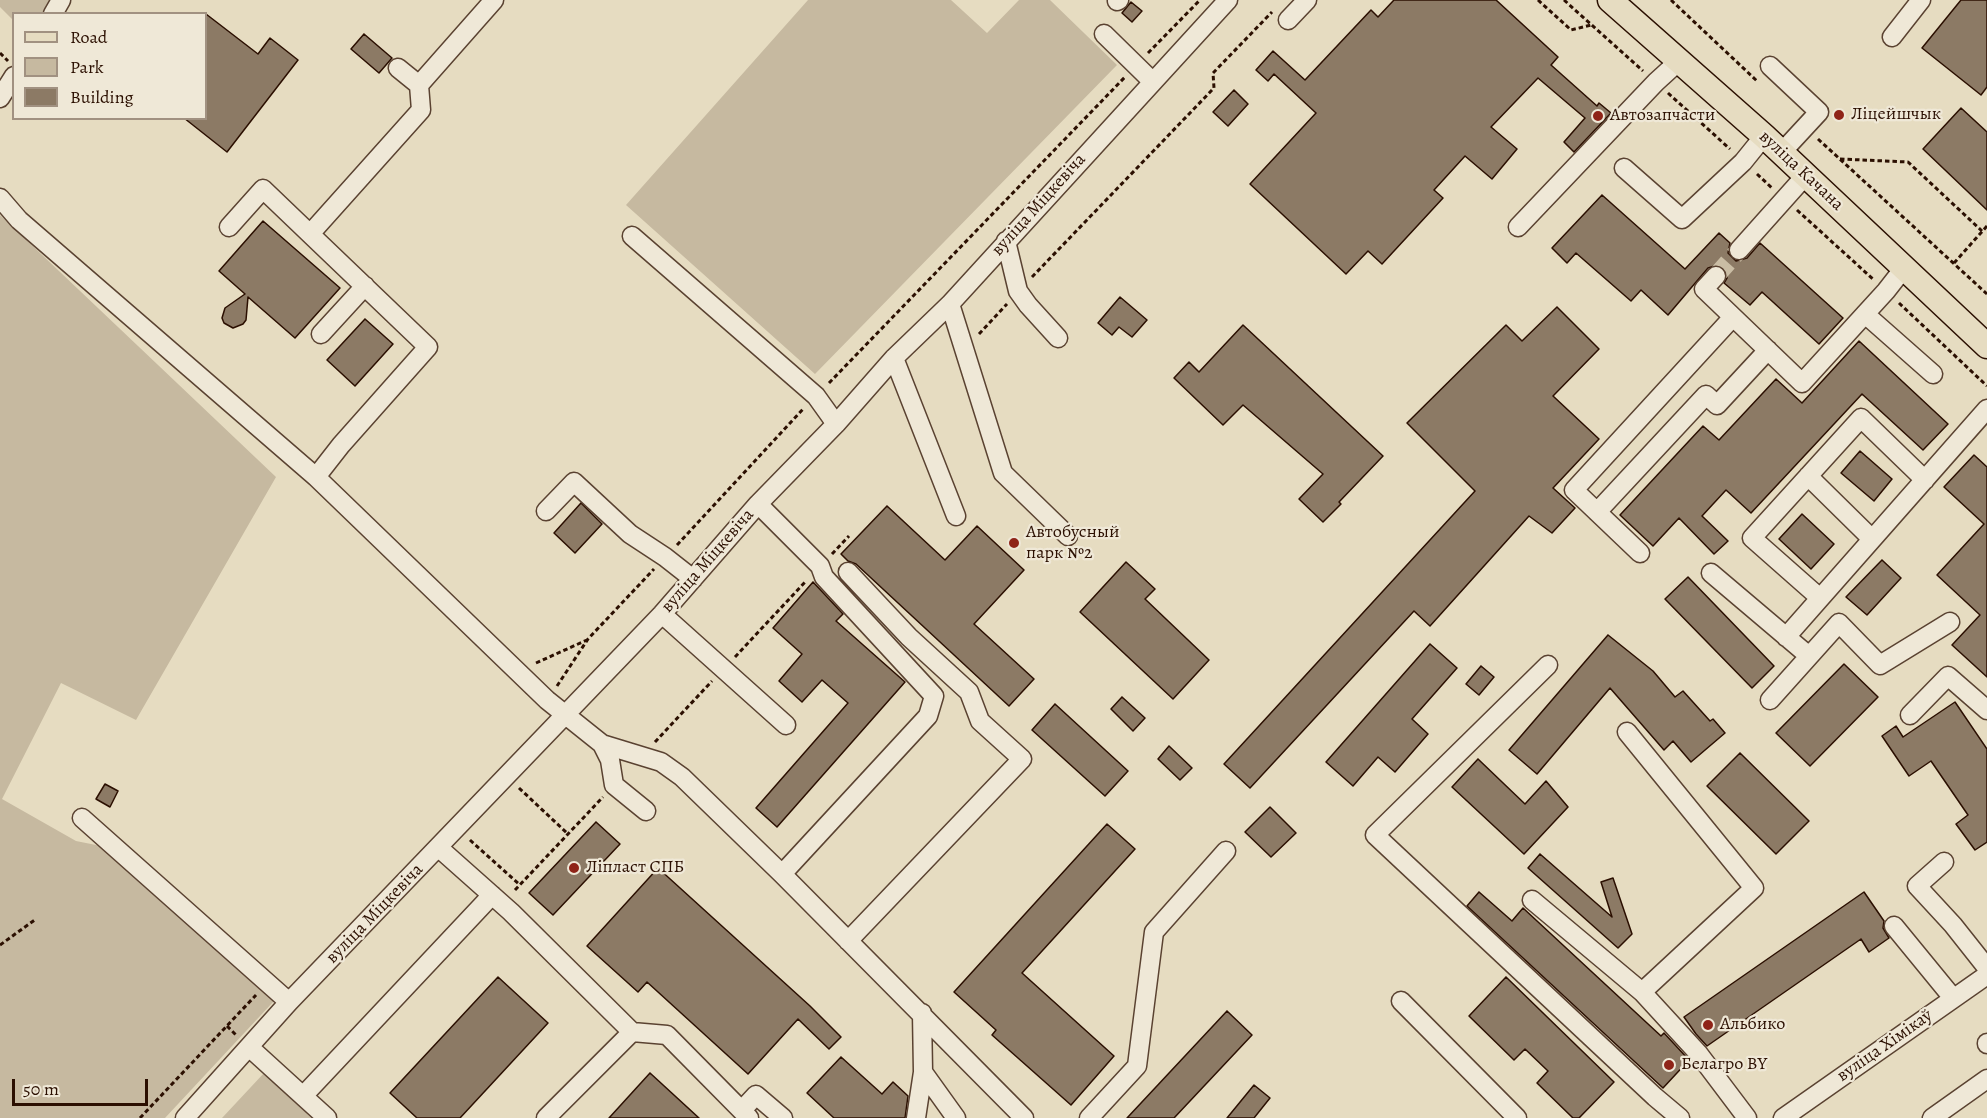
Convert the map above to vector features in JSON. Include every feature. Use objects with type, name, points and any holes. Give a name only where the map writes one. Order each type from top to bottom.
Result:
[{"type":"main road","name":"вуліца Качана","points":[[1611,0],[1764,136],[1987,346]]},
{"type":"street","points":[[310,234],[421,110],[419,85],[494,0]]},
{"type":"street","name":"вуліца Міцкевіча","points":[[185,1118],[289,1002],[662,614],[758,504],[836,424],[894,358],[950,304],[1228,0]]},
{"type":"street","points":[[1282,14],[1307,0]]},
{"type":"street","points":[[1892,37],[1921,0]]},
{"type":"street","points":[[1104,34],[1152,81]]},
{"type":"street","points":[[1518,227],[1656,82],[1679,61]]},
{"type":"street","points":[[1770,66],[1820,112],[1782,153]]},
{"type":"street","points":[[398,68],[419,85]]},
{"type":"street","points":[[0,98],[12,79]]},
{"type":"street","points":[[1624,168],[1682,219],[1743,162],[1764,136]]},
{"type":"street","points":[[1739,250],[1806,175]]},
{"type":"street","points":[[229,227],[263,189],[429,347],[341,445],[316,477]]},
{"type":"street","points":[[0,198],[19,220],[316,477],[547,700],[602,744],[661,762],[682,777],[922,1013],[1024,1118]]},
{"type":"street","points":[[632,236],[816,396],[836,424]]},
{"type":"street","points":[[1006,241],[1018,291],[1058,338]]},
{"type":"street","points":[[1716,276],[1704,289],[1802,383],[1904,268]]},
{"type":"street","points":[[321,334],[365,286]]},
{"type":"street","points":[[950,304],[1003,472],[1068,536]]},
{"type":"street","points":[[1865,314],[1933,374]]},
{"type":"street","points":[[1640,553],[1574,490],[1733,317]]},
{"type":"street","points":[[1597,512],[1706,394],[1717,405],[1768,350]]},
{"type":"street","points":[[894,358],[956,516]]},
{"type":"street","points":[[1786,637],[1987,410]]},
{"type":"street","points":[[1820,598],[1752,538],[1861,418],[1925,480]]},
{"type":"street","points":[[1808,476],[1872,539]]},
{"type":"street","points":[[546,511],[574,482],[630,534],[693,579]]},
{"type":"street","points":[[758,504],[820,566],[824,577],[933,696],[928,716],[782,874]]},
{"type":"street","points":[[848,572],[909,637],[969,692],[980,721],[1022,759],[848,941]]},
{"type":"street","points":[[1711,573],[1809,657]]},
{"type":"street","points":[[662,614],[786,724]]},
{"type":"street","points":[[1770,700],[1839,623],[1880,665],[1950,622]]},
{"type":"street","points":[[1548,665],[1375,835],[1680,1118]]},
{"type":"street","points":[[1910,715],[1948,676],[1987,710]]},
{"type":"street","points":[[1627,732],[1754,888],[1642,992]]},
{"type":"street","points":[[602,744],[610,760],[614,785],[646,811]]},
{"type":"street","points":[[81,818],[289,1002]]},
{"type":"street","points":[[439,848],[496,899],[632,1032],[667,1035],[746,1114],[756,1095],[783,1118]]},
{"type":"street","points":[[1089,1118],[1137,1066],[1154,932],[1226,851]]},
{"type":"street","points":[[1944,862],[1917,886],[1953,925],[1987,968]]},
{"type":"street","points":[[303,1096],[496,899]]},
{"type":"street","points":[[1532,900],[1642,992],[1698,1053],[1746,1118]]},
{"type":"street","points":[[1894,926],[1953,998]]},
{"type":"street","name":"вуліца Хімікаў","points":[[1783,1118],[1987,975]]},
{"type":"street","points":[[1401,1001],[1517,1118]]},
{"type":"street","points":[[916,1118],[923,1072],[922,1013]]},
{"type":"street","points":[[546,1118],[632,1032]]},
{"type":"street","points":[[249,1047],[327,1118]]},
{"type":"street","points":[[923,1072],[956,1118]]},
{"type":"street","points":[[1932,1118],[1987,1079]]},
{"type":"path","points":[[547,700],[588,639],[816,396],[1200,0]]},
{"type":"path","points":[[1538,0],[1571,30],[1592,26]]},
{"type":"path","points":[[1671,0],[1764,87]]},
{"type":"path","points":[[966,349],[1018,291],[1214,88],[1213,73],[1282,14]]},
{"type":"path","points":[[1805,127],[1987,294]]},
{"type":"path","points":[[1840,159],[1908,162],[1982,231]]},
{"type":"path","points":[[1954,263],[1987,226]]},
{"type":"path","points":[[642,755],[849,536]]},
{"type":"path","points":[[518,672],[588,639]]},
{"type":"path","points":[[506,776],[568,834]]},
{"type":"path","points":[[496,899],[520,885],[614,785]]},
{"type":"path","points":[[457,827],[520,885]]},
{"type":"path","points":[[0,945],[36,919]]},
{"type":"path","points":[[140,1118],[267,982]]},
{"type":"green space","points":[[0,0],[71,0],[64,12],[12,12],[12,19],[0,7]]},
{"type":"green space","points":[[808,0],[951,0],[987,33],[1019,0],[1050,0],[1117,65],[815,374],[626,205]]},
{"type":"green space","points":[[0,215],[276,477],[136,720],[61,683],[2,799],[76,841],[101,846],[274,1001],[165,1118],[0,1118]]},
{"type":"green space","points":[[264,1073],[311,1118],[222,1118]]},
{"type":"building","points":[[1394,0],[1496,0],[1558,57],[1551,65],[1597,106],[1599,103],[1611,113],[1574,152],[1564,142],[1585,118],[1538,78],[1491,127],[1517,149],[1492,179],[1465,156],[1434,190],[1443,198],[1382,264],[1368,251],[1346,274],[1250,184],[1316,113],[1274,74],[1268,81],[1256,70],[1273,51],[1305,80],[1371,10],[1378,17]]},
{"type":"building","points":[[1961,0],[1987,0],[1987,87],[1981,95],[1922,48]]},
{"type":"building","points":[[1131,2],[1142,11],[1132,22],[1122,13]]},
{"type":"building","points":[[207,15],[258,54],[270,38],[298,60],[227,152],[187,120],[207,120]]},
{"type":"building","points":[[364,34],[392,58],[379,73],[351,49]]},
{"type":"building","points":[[1234,90],[1248,104],[1228,126],[1213,112]]},
{"type":"building","points":[[1961,108],[1987,132],[1987,210],[1923,149]]},
{"type":"building","points":[[1602,195],[1685,269],[1719,233],[1730,243],[1728,253],[1736,261],[1747,258],[1760,243],[1843,318],[1819,344],[1762,292],[1750,305],[1724,283],[1727,278],[1726,272],[1718,265],[1708,268],[1668,315],[1641,290],[1631,301],[1576,253],[1567,263],[1552,248]]},
{"type":"building","points":[[263,221],[340,288],[295,338],[248,297],[246,320],[243,324],[233,328],[224,323],[222,318],[225,308],[245,294],[219,271]]},
{"type":"building","points":[[1120,297],[1147,320],[1132,337],[1119,327],[1112,335],[1098,323]]},
{"type":"building","points":[[1557,307],[1599,349],[1553,396],[1599,439],[1553,488],[1575,508],[1552,533],[1529,516],[1430,626],[1414,611],[1250,788],[1224,764],[1475,491],[1407,423],[1506,325],[1522,341]]},
{"type":"building","points":[[365,319],[393,344],[355,386],[327,360]]},
{"type":"building","points":[[1243,325],[1383,456],[1323,522],[1299,499],[1323,474],[1243,405],[1223,425],[1174,378],[1189,362],[1199,372]]},
{"type":"building","points":[[1859,341],[1948,424],[1923,450],[1862,394],[1751,513],[1726,490],[1702,516],[1728,541],[1714,554],[1679,518],[1653,546],[1620,515],[1703,426],[1719,440],[1776,379],[1802,403]]},
{"type":"building","points":[[1860,451],[1892,479],[1874,501],[1841,473]]},
{"type":"building","points":[[1974,455],[1987,467],[1987,677],[1952,645],[1980,615],[1937,575],[1984,524],[1944,487]]},
{"type":"building","points":[[581,503],[602,524],[575,553],[554,533]]},
{"type":"building","points":[[887,506],[945,560],[977,526],[1024,570],[974,624],[1034,679],[1009,706],[856,564],[848,561],[841,554]]},
{"type":"building","points":[[1802,514],[1834,544],[1811,569],[1779,539]]},
{"type":"building","points":[[1882,560],[1901,578],[1867,615],[1846,597]]},
{"type":"building","points":[[1126,562],[1155,589],[1145,599],[1209,660],[1173,699],[1080,612]]},
{"type":"building","points":[[1688,577],[1774,666],[1752,688],[1665,599]]},
{"type":"building","points":[[813,582],[843,614],[836,621],[905,682],[777,827],[756,808],[848,703],[822,680],[802,702],[779,681],[802,654],[773,628]]},
{"type":"building","points":[[1608,635],[1653,671],[1675,697],[1683,691],[1710,721],[1713,719],[1725,733],[1691,762],[1673,741],[1664,750],[1610,688],[1537,774],[1509,750]]},
{"type":"building","points":[[1430,644],[1457,668],[1412,719],[1428,734],[1395,772],[1378,757],[1353,786],[1326,762]]},
{"type":"building","points":[[1844,664],[1878,697],[1810,766],[1776,733]]},
{"type":"building","points":[[1481,666],[1494,677],[1479,695],[1466,684]]},
{"type":"building","points":[[1122,697],[1145,718],[1133,731],[1111,709]]},
{"type":"building","points":[[1955,702],[1987,749],[1987,842],[1975,850],[1956,824],[1968,815],[1931,761],[1909,776],[1882,736],[1896,726],[1903,737]]},
{"type":"building","points":[[1055,704],[1128,771],[1105,796],[1032,730]]},
{"type":"building","points":[[1169,746],[1192,768],[1180,780],[1158,759]]},
{"type":"building","points":[[1740,753],[1809,821],[1776,854],[1707,786]]},
{"type":"building","points":[[1478,759],[1525,804],[1546,781],[1568,807],[1524,854],[1452,787]]},
{"type":"building","points":[[105,784],[118,791],[110,807],[96,799]]},
{"type":"building","points":[[1270,807],[1296,833],[1271,857],[1245,832]]},
{"type":"building","name":"Ліпласт СПБ","points":[[596,822],[620,844],[553,915],[529,893]]},
{"type":"building","points":[[1107,824],[1135,849],[1022,973],[1114,1056],[1071,1105],[992,1035],[996,1030],[954,992]]},
{"type":"building","points":[[1540,854],[1612,917],[1601,882],[1613,878],[1632,934],[1618,948],[1528,868]]},
{"type":"building","points":[[658,868],[841,1037],[829,1049],[798,1019],[748,1074],[647,982],[638,992],[587,946]]},
{"type":"building","points":[[1479,892],[1512,921],[1523,908],[1661,1036],[1664,1033],[1689,1060],[1663,1088],[1467,906]]},
{"type":"building","points":[[1864,892],[1884,921],[1883,928],[1889,938],[1869,952],[1861,939],[1707,1046],[1696,1034],[1684,1017]]},
{"type":"building","points":[[498,977],[548,1023],[460,1118],[417,1118],[390,1093]]},
{"type":"building","points":[[1506,977],[1614,1082],[1579,1118],[1573,1118],[1537,1083],[1548,1071],[1525,1049],[1514,1060],[1469,1016]]},
{"type":"building","points":[[1227,1011],[1252,1035],[1174,1118],[1127,1118]]},
{"type":"building","points":[[841,1057],[882,1094],[893,1082],[908,1096],[905,1118],[834,1118],[807,1093]]},
{"type":"building","points":[[650,1073],[699,1118],[609,1118]]},
{"type":"building","points":[[1254,1085],[1270,1098],[1254,1118],[1227,1118]]},
{"type":"tunnel","points":[[1716,276],[1739,250]]},
{"type":"place","name":"Ліцейшчык","points":[[1839,115]]},
{"type":"place","name":"Автозапчасти","points":[[1598,116]]},
{"type":"place","name":"Автобусный парк №2","points":[[1014,543]]},
{"type":"place","name":"Ліпласт СПБ","points":[[574,868]]},
{"type":"place","name":"Альбико","points":[[1708,1025]]},
{"type":"place","name":"Белагро BY","points":[[1669,1065]]}]
